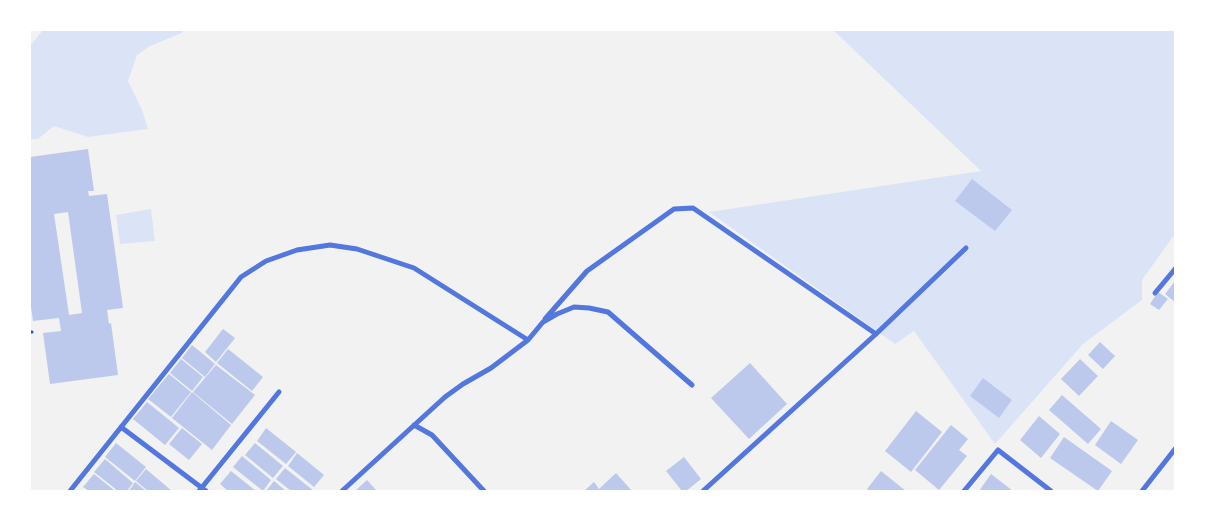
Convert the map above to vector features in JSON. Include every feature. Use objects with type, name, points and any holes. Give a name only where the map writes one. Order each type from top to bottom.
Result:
[{"type":"street","points":[[342,491],[445,397],[491,368],[528,340],[587,271],[674,209],[693,208],[876,334]]},
{"type":"street","points":[[70,491],[241,277],[266,261],[297,250],[330,246],[357,249],[414,268],[528,340]]},
{"type":"street","points":[[703,491],[876,334],[966,248]]},
{"type":"street","points":[[1155,293],[1175,269]]},
{"type":"street","points":[[543,322],[556,314],[574,308],[589,308],[608,312],[692,385]]},
{"type":"street","points":[[121,427],[202,490],[279,392]]},
{"type":"street","points":[[414,426],[432,435],[484,491]]},
{"type":"street","points":[[1142,491],[1175,449]]},
{"type":"street","points":[[964,491],[998,450],[1051,491]]},
{"type":"shaded area","points":[[43,30],[183,30],[182,33],[150,46],[137,55],[128,81],[142,110],[148,129],[88,137],[54,126],[38,139],[30,139],[30,46]]},
{"type":"shaded area","points":[[833,30],[1175,30],[1175,234],[1142,280],[1142,300],[1083,344],[995,444],[914,331],[895,344],[709,212],[981,171]]},
{"type":"shaded area","points":[[151,209],[155,241],[120,244],[116,215]]},
{"type":"building","points":[[88,149],[94,191],[88,191],[89,196],[107,194],[123,308],[107,310],[109,324],[111,323],[118,375],[50,384],[43,333],[61,331],[59,318],[33,321],[30,300],[30,157]],"holes":[[[68,212],[82,313],[69,315],[54,214]]]},
{"type":"building","points":[[972,179],[1012,210],[995,231],[955,201]]},
{"type":"building","points":[[1175,281],[1175,302],[1165,294]]},
{"type":"building","points":[[1158,292],[1168,299],[1159,310],[1150,304]]},
{"type":"building","points":[[223,329],[235,338],[216,362],[205,352]]},
{"type":"building","points":[[1100,342],[1115,356],[1103,369],[1088,355]]},
{"type":"building","points":[[192,345],[215,364],[205,377],[182,358]]},
{"type":"building","points":[[228,349],[263,377],[252,391],[217,363]]},
{"type":"building","points":[[181,359],[203,377],[192,391],[170,373]]},
{"type":"building","points":[[1080,359],[1098,376],[1079,396],[1061,379]]},
{"type":"building","points":[[750,363],[787,404],[749,439],[711,398]]},
{"type":"building","points":[[216,365],[255,395],[232,424],[193,392]]},
{"type":"building","points":[[169,374],[191,392],[171,417],[148,399]]},
{"type":"building","points":[[983,378],[1012,400],[999,418],[970,396]]},
{"type":"building","points":[[192,392],[231,425],[212,450],[172,418]]},
{"type":"building","points":[[1062,395],[1101,429],[1088,444],[1049,410]]},
{"type":"building","points":[[147,402],[179,428],[165,445],[133,419]]},
{"type":"building","points":[[916,411],[942,432],[911,472],[885,451]]},
{"type":"building","points":[[1039,416],[1060,434],[1041,458],[1020,440]]},
{"type":"building","points":[[1111,421],[1138,440],[1121,464],[1095,445]]},
{"type":"building","points":[[951,425],[968,439],[959,450],[967,456],[939,490],[915,470]]},
{"type":"building","points":[[182,428],[202,444],[189,460],[169,444]]},
{"type":"building","points":[[266,428],[296,452],[286,464],[257,441]]},
{"type":"building","points":[[1064,437],[1112,471],[1098,491],[1050,458]]},
{"type":"building","points":[[116,443],[146,467],[135,481],[105,457]]},
{"type":"building","points":[[255,443],[283,466],[273,478],[245,455]]},
{"type":"building","points":[[297,453],[324,475],[314,487],[288,466]]},
{"type":"building","points":[[242,456],[271,480],[263,491],[233,467]]},
{"type":"building","points":[[684,457],[701,479],[686,491],[682,491],[666,471]]},
{"type":"building","points":[[105,459],[133,483],[127,491],[118,491],[94,472]]},
{"type":"building","points":[[285,468],[314,491],[291,491],[276,479]]},
{"type":"building","points":[[146,469],[172,491],[148,491],[136,481]]},
{"type":"building","points":[[231,471],[256,491],[228,491],[220,484]]},
{"type":"building","points":[[881,471],[906,491],[870,491],[867,489]]},
{"type":"building","points":[[616,473],[632,491],[584,491],[594,482],[599,489]]},
{"type":"building","points":[[94,474],[115,491],[89,491],[83,487]]},
{"type":"building","points":[[991,474],[1013,491],[979,491]]},
{"type":"building","points":[[367,480],[377,491],[355,491]]},
{"type":"building","points":[[274,481],[286,491],[266,491]]},
{"type":"building","points":[[135,482],[146,491],[129,491]]}]
